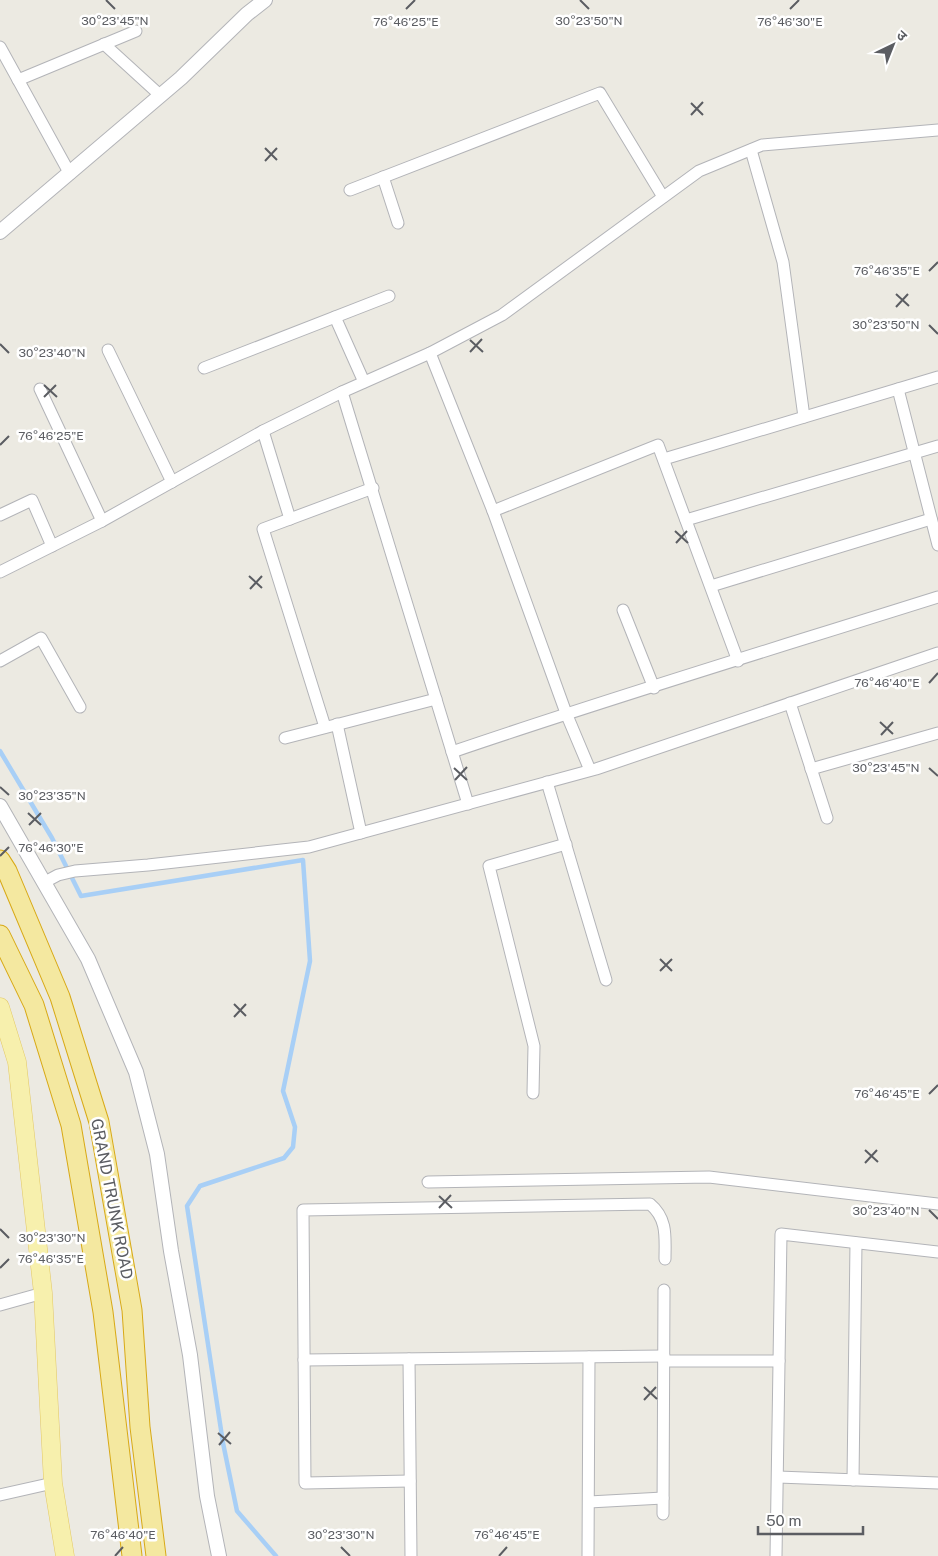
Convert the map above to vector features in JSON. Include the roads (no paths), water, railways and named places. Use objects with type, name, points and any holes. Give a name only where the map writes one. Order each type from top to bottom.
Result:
[{"type":"highway","name":"GRAND TRUNK ROAD","points":[[0,860],[7,871],[60,997],[99,1122],[132,1310],[140,1427],[156,1556]]},
{"type":"highway","name":"GRAND TRUNK ROAD","points":[[0,935],[34,1005],[71,1125],[103,1312],[132,1556]]},
{"type":"main road","points":[[0,1007],[17,1062],[43,1293],[53,1483],[65,1556]]},
{"type":"street","points":[[0,232],[161,96],[247,14],[265,0]]},
{"type":"street","points":[[18,80],[136,31]]},
{"type":"street","points":[[104,44],[161,96]]},
{"type":"street","points":[[0,47],[70,174]]},
{"type":"street","points":[[350,190],[600,93],[663,197]]},
{"type":"street","points":[[0,572],[102,521],[263,431],[342,392],[430,353],[502,315],[699,171],[762,145],[938,130]]},
{"type":"street","points":[[751,150],[783,262],[804,417]]},
{"type":"street","points":[[383,177],[398,223]]},
{"type":"street","points":[[204,368],[389,296]]},
{"type":"street","points":[[335,317],[364,382]]},
{"type":"street","points":[[108,350],[172,482]]},
{"type":"street","points":[[430,353],[493,511],[566,713],[590,770]]},
{"type":"street","points":[[664,459],[938,377]]},
{"type":"street","points":[[40,389],[102,521]]},
{"type":"street","points":[[898,389],[914,454],[934,522],[938,545]]},
{"type":"street","points":[[342,392],[373,488],[468,804]]},
{"type":"street","points":[[263,431],[290,520]]},
{"type":"street","points":[[493,511],[658,445],[738,660]]},
{"type":"street","points":[[686,520],[938,446]]},
{"type":"street","points":[[325,727],[263,529],[373,488]]},
{"type":"street","points":[[0,515],[32,500],[52,546]]},
{"type":"street","points":[[711,586],[934,522]]},
{"type":"street","points":[[452,752],[566,713],[654,688],[938,597]]},
{"type":"street","points":[[623,610],[654,688]]},
{"type":"street","points":[[0,661],[41,638],[80,708]]},
{"type":"street","points":[[45,882],[58,875],[76,870],[148,865],[309,847],[590,770],[938,653]]},
{"type":"street","points":[[285,738],[436,699]]},
{"type":"street","points":[[790,704],[827,818]]},
{"type":"street","points":[[337,724],[361,832]]},
{"type":"street","points":[[810,769],[938,733]]},
{"type":"street","points":[[547,782],[606,980]]},
{"type":"street","points":[[0,806],[88,959],[136,1072],[157,1154],[170,1251],[190,1356],[207,1496],[219,1556]]},
{"type":"street","points":[[533,1093],[534,1046],[489,866],[566,844]]},
{"type":"street","points":[[428,1182],[710,1176],[938,1204]]},
{"type":"street","points":[[410,1481],[305,1483],[303,1210],[650,1204],[658,1211],[665,1225],[665,1259]]},
{"type":"street","points":[[776,1556],[780,1234],[938,1252]]},
{"type":"street","points":[[853,1480],[856,1243]]},
{"type":"street","points":[[663,1514],[664,1290]]},
{"type":"street","points":[[0,1305],[43,1293]]},
{"type":"street","points":[[304,1360],[589,1357],[779,1361]]},
{"type":"street","points":[[588,1556],[589,1357]]},
{"type":"street","points":[[409,1359],[411,1556]]},
{"type":"street","points":[[778,1477],[938,1483]]},
{"type":"street","points":[[0,1495],[53,1483]]},
{"type":"street","points":[[588,1502],[663,1498]]},
{"type":"waterway","points":[[0,751],[52,838],[81,896],[303,860],[310,961],[283,1091],[295,1127],[293,1147],[284,1158],[200,1186],[187,1206],[223,1443],[237,1511],[276,1556]]}]
